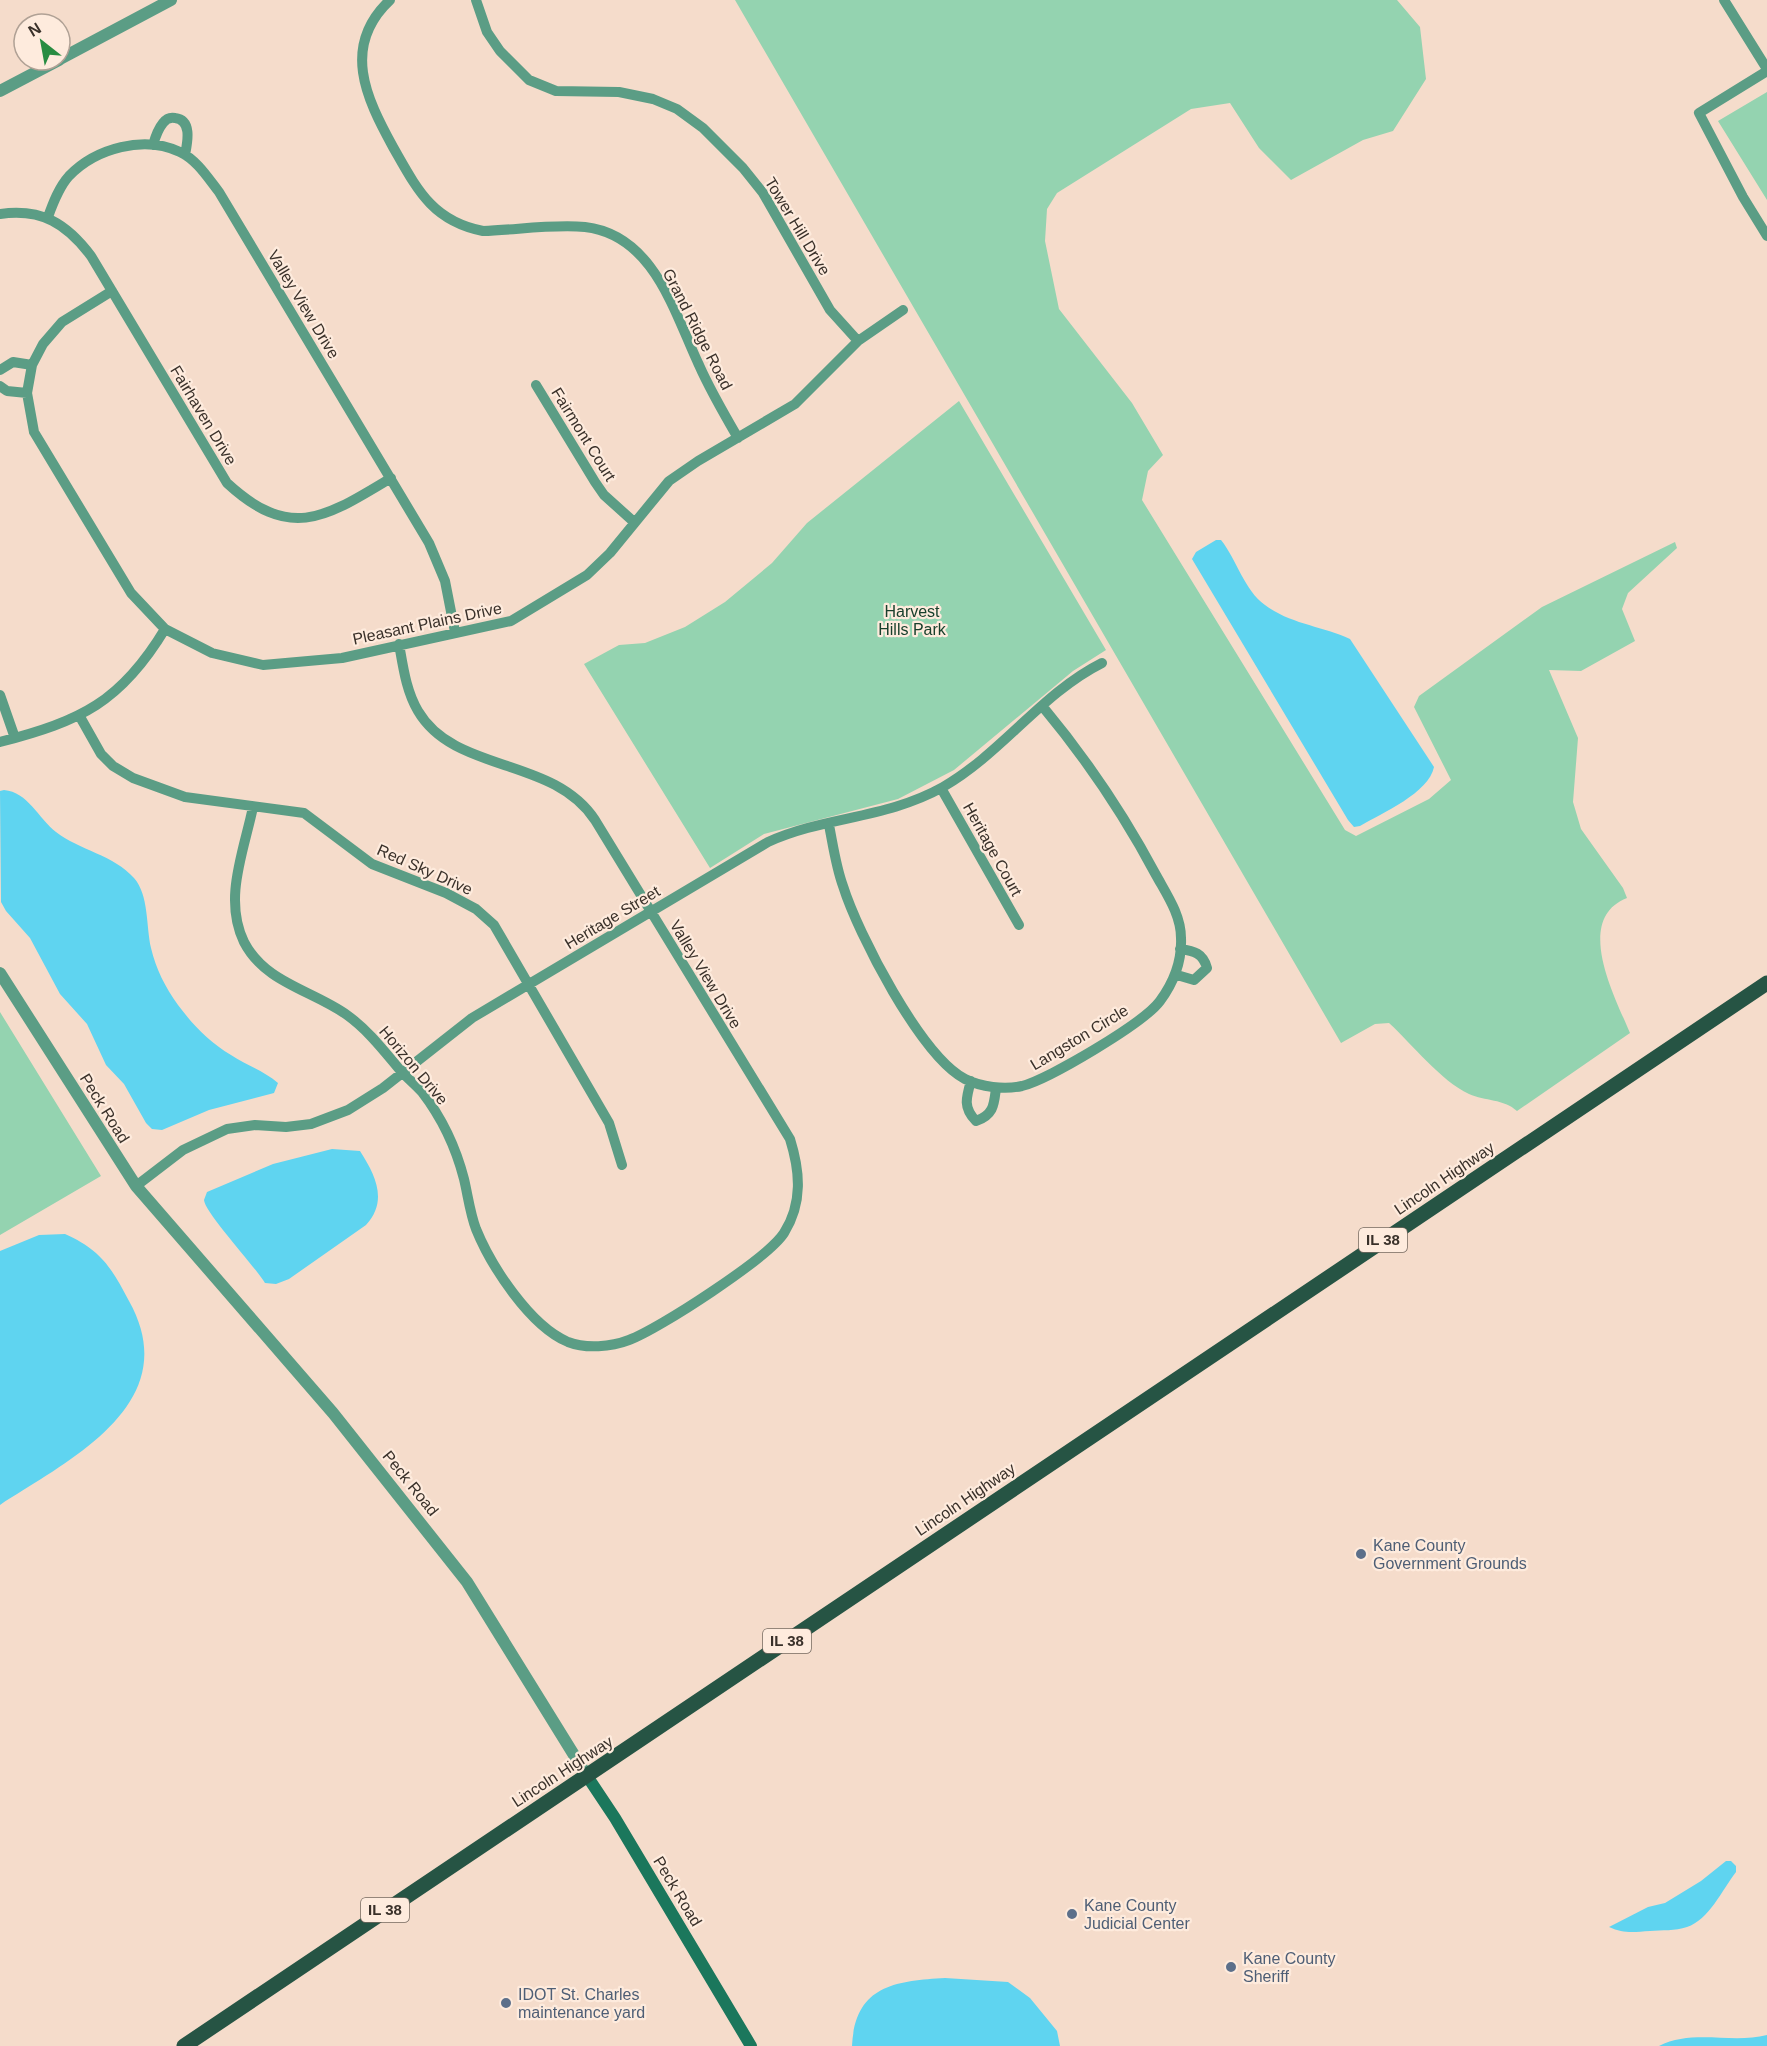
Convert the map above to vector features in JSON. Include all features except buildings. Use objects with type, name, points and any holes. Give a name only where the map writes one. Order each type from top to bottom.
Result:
[{"type":"main road","name":"Lincoln Highway","points":[[184,2046],[1767,983]]},
{"type":"main road","name":"Peck Road","points":[[587,1776],[751,2046]]},
{"type":"street","points":[[72,53],[171,0]]},
{"type":"street","name":"Grand Ridge Road","points":[[390,0],[374,21],[365,42],[362,61],[363,85],[372,109],[422,196],[443,216],[471,229],[483,231],[585,227],[604,232],[629,245],[643,258],[661,284],[681,322],[704,378],[738,438]]},
{"type":"street","name":"Tower Hill Drive","points":[[476,0],[487,32],[500,51],[529,80],[556,91],[619,92],[653,99],[677,109],[703,128],[743,168],[763,194],[830,310],[858,341]]},
{"type":"street","points":[[1724,0],[1767,70],[1699,113],[1743,197],[1767,236]]},
{"type":"street","points":[[0,91],[36,72]]},
{"type":"street","points":[[153,145],[163,122],[168,118],[179,119],[184,123],[188,137],[185,155]]},
{"type":"street","name":"Valley View Drive","points":[[48,217],[68,177],[88,161],[106,151],[128,146],[153,145],[185,155],[203,171],[219,192],[391,478],[438,561],[445,581],[455,633]]},
{"type":"street","points":[[0,214],[48,217]]},
{"type":"street","name":"Fairhaven Drive","points":[[48,217],[77,236],[227,483],[249,503],[270,514],[292,518],[313,518],[336,511],[391,478]]},
{"type":"street","name":"Pleasant Plains Drive","points":[[112,291],[62,322],[43,344],[32,365],[27,393],[32,425],[38,441],[131,593],[165,629],[212,653],[263,665],[342,658],[511,621],[567,588],[598,564],[669,481],[685,469],[795,404],[858,341],[903,310]]},
{"type":"street","points":[[0,370],[13,362],[32,365]]},
{"type":"street","name":"Fairmont Court","points":[[536,385],[604,495],[634,522]]},
{"type":"street","points":[[0,386],[7,391],[27,393]]},
{"type":"street","points":[[0,742],[79,715],[123,687],[150,655],[165,629]]},
{"type":"street","name":"Valley View Drive","points":[[399,644],[409,691],[427,724],[455,746],[543,779],[576,798],[595,820],[790,1139],[798,1165],[799,1189],[794,1211],[776,1244],[691,1304]]},
{"type":"street","name":"Heritage Street","points":[[136,1186],[183,1150],[204,1138],[226,1130],[255,1125],[286,1127],[311,1124],[334,1117],[360,1103],[472,1018],[768,842],[901,807],[941,788],[981,760],[1078,676],[1102,663]]},
{"type":"street","points":[[0,695],[15,738]]},
{"type":"street","name":"Langston Circle","points":[[829,825],[843,886],[859,928],[882,972],[932,1052],[946,1067],[971,1081],[996,1088],[1021,1086],[1045,1078],[1136,1021],[1159,1003],[1177,975],[1181,937],[1176,913],[1099,777],[1043,706]]},
{"type":"street","name":"Red Sky Drive","points":[[79,715],[101,754],[134,778],[185,796],[304,813],[372,864],[446,893],[476,909],[494,924],[609,1123],[622,1165]]},
{"type":"street","name":"Heritage Court","points":[[941,788],[1019,925]]},
{"type":"street","name":"Horizon Drive","points":[[253,807],[234,898],[237,921],[245,943],[263,966],[279,978],[346,1014],[363,1028],[421,1091],[442,1123],[456,1152],[476,1229],[487,1251],[528,1313],[568,1342],[585,1346],[602,1346],[638,1336],[691,1304]]},
{"type":"street","points":[[1177,975],[1194,980],[1207,968],[1205,959],[1198,953],[1180,949]]},
{"type":"street","name":"Peck Road","points":[[0,973],[136,1186],[333,1413],[451,1560],[501,1634],[587,1776]]},
{"type":"street","points":[[971,1081],[966,1106],[967,1112],[976,1121],[985,1118],[993,1109],[996,1088]]},
{"type":"green space","points":[[735,0],[1397,0],[1420,27],[1426,79],[1393,131],[1363,140],[1291,180],[1259,148],[1230,103],[1191,109],[1057,193],[1047,209],[1045,241],[1059,309],[1132,403],[1163,455],[1148,471],[1142,500],[1345,830],[1356,836],[1429,799],[1451,780],[1414,707],[1419,696],[1542,607],[1675,542],[1677,548],[1628,593],[1622,609],[1635,641],[1581,671],[1549,670],[1578,738],[1573,802],[1581,829],[1623,888],[1627,898],[1611,908],[1603,923],[1600,940],[1608,980],[1630,1033],[1517,1111],[1506,1104],[1469,1094],[1458,1088],[1437,1071],[1389,1023],[1375,1024],[1341,1043]]},
{"type":"green space","points":[[1767,92],[1767,200],[1718,121]]},
{"type":"green space","name":"Harvest Hills Park","points":[[959,401],[1106,650],[1073,671],[954,770],[898,799],[764,834],[710,868],[584,664],[619,645],[645,643],[685,627],[725,602],[772,563],[807,523]]},
{"type":"green space","points":[[0,1012],[101,1176],[0,1235]]},
{"type":"water","points":[[1216,540],[1221,540],[1246,583],[1265,605],[1295,621],[1350,639],[1434,767],[1430,776],[1414,794],[1360,826],[1354,827],[1348,820],[1192,559],[1196,552]]},
{"type":"water","points":[[0,791],[20,795],[56,832],[75,844],[107,858],[134,878],[145,902],[151,948],[162,978],[173,998],[196,1026],[216,1045],[278,1083],[274,1093],[209,1110],[162,1130],[152,1129],[146,1123],[124,1084],[106,1065],[87,1024],[60,994],[30,938],[1,902]]},
{"type":"water","points":[[332,1149],[360,1151],[366,1160],[377,1188],[377,1207],[373,1216],[366,1225],[289,1279],[276,1284],[265,1283],[206,1207],[204,1200],[207,1192],[273,1164]]},
{"type":"water","points":[[65,1234],[96,1253],[123,1289],[143,1337],[143,1369],[132,1398],[112,1424],[87,1447],[58,1468],[0,1505],[0,1251],[39,1235]]},
{"type":"water","points":[[1726,1861],[1731,1861],[1736,1866],[1736,1872],[1714,1904],[1695,1923],[1678,1929],[1634,1932],[1619,1931],[1609,1927],[1648,1907],[1665,1903],[1701,1881]]},
{"type":"water","points":[[945,1978],[1008,1982],[1030,1998],[1057,2031],[1060,2046],[852,2046],[855,2026],[861,2010],[869,1999],[894,1985],[909,1981]]},
{"type":"water","points":[[1767,2035],[1767,2046],[1659,2046],[1685,2038],[1740,2038]]},
{"type":"place","name":"Kane County Government Grounds","points":[[1361,1554]]},
{"type":"place","name":"Kane County Judicial Center","points":[[1072,1914]]},
{"type":"place","name":"Kane County Sheriff","points":[[1231,1967]]},
{"type":"place","name":"IDOT St. Charles maintenance yard","points":[[506,2003]]}]
